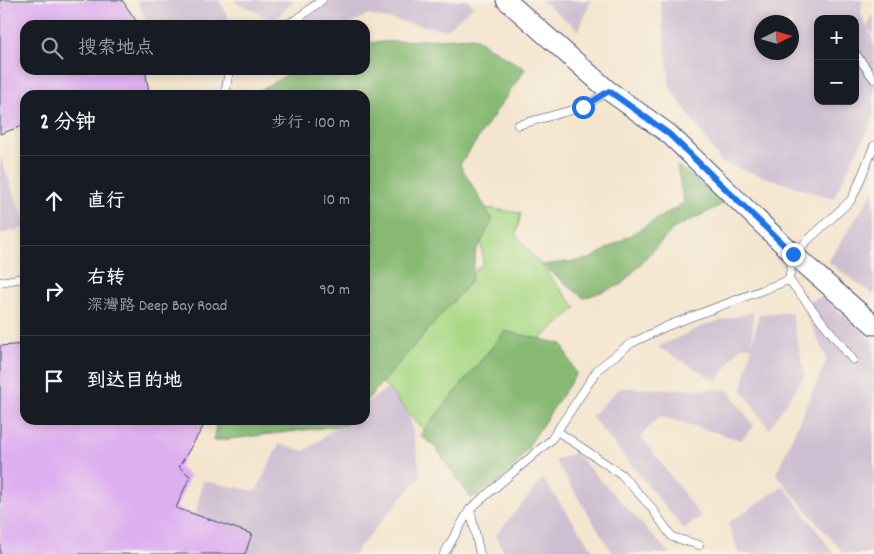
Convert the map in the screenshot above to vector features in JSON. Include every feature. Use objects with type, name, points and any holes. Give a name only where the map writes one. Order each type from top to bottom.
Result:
[{"type":"street","points":[[506,0],[609,91],[669,134],[793,254],[874,325]]},
{"type":"lane","points":[[295,20],[322,0]]},
{"type":"lane","points":[[859,58],[874,79]]},
{"type":"lane","points":[[226,90],[229,75]]},
{"type":"lane","points":[[518,125],[583,107],[609,91]]},
{"type":"lane","points":[[853,360],[789,280],[793,254],[851,200],[874,146]]},
{"type":"lane","points":[[0,282],[20,279]]},
{"type":"lane","points":[[444,554],[470,509],[551,440],[598,369],[630,344],[667,326],[789,280]]},
{"type":"lane","points":[[557,431],[621,474],[650,507],[672,537],[699,545]]},
{"type":"lane","points":[[470,509],[480,554]]},
{"type":"shaded area","points":[[137,0],[219,0],[229,19],[228,20],[147,20]]},
{"type":"shaded area","points":[[235,0],[294,0],[274,20],[235,2]]},
{"type":"shaded area","points":[[312,0],[468,0],[474,6],[446,30],[367,15],[358,20],[290,20]]},
{"type":"shaded area","points":[[541,0],[591,0],[579,30]]},
{"type":"shaded area","points":[[660,0],[862,0],[861,13],[867,28],[874,14],[874,34],[868,29],[874,45],[874,117],[833,199],[722,163],[670,87]]},
{"type":"shaded area","points":[[0,157],[20,208],[20,229],[0,234]]},
{"type":"shaded area","points":[[874,190],[874,295],[828,262]]},
{"type":"shaded area","points":[[822,296],[874,342],[874,554],[844,554],[776,474],[827,359],[802,306]]},
{"type":"shaded area","points":[[753,312],[752,347],[740,347],[717,381],[658,347],[705,325]]},
{"type":"shaded area","points":[[791,312],[805,375],[769,429],[742,390],[759,314]]},
{"type":"shaded area","points":[[620,388],[728,390],[754,426],[741,440],[660,416],[641,436],[701,517],[684,529],[591,416]]},
{"type":"shaded area","points":[[386,389],[408,406],[421,475],[356,551],[357,554],[186,554],[203,481],[256,491],[279,444],[305,451],[339,425],[370,425],[370,401]]},
{"type":"shaded area","points":[[575,453],[670,554],[613,554],[555,460]]},
{"type":"shaded area","points":[[543,479],[596,554],[506,554],[495,536]]},
{"type":"shaded area","points":[[784,486],[834,554],[739,554],[728,523]]},
{"type":"green space","points":[[473,37],[525,69],[460,165],[493,220],[476,251],[471,281],[370,396],[370,232],[378,228],[370,224],[370,90],[261,90],[287,75],[370,75],[370,43]]},
{"type":"green space","points":[[677,166],[727,202],[673,229],[621,285],[584,298],[542,265],[590,259],[684,203]]},
{"type":"green space","points":[[479,207],[521,213],[516,235],[576,308],[429,436],[372,371],[483,263]]},
{"type":"green space","points":[[505,331],[562,344],[576,374],[508,477],[471,498],[435,447],[420,435]]},
{"type":"green space","points":[[216,425],[345,425],[213,441]]},
{"type":"building","points":[[0,0],[122,0],[136,20],[20,20],[20,75],[146,75],[149,90],[20,90],[20,127],[0,134]]},
{"type":"building","points":[[20,344],[20,425],[204,425],[179,467],[190,476],[176,508],[252,534],[245,554],[0,554],[0,346]]},
{"type":"route","points":[[583,107],[609,91],[669,134],[793,254]]}]
